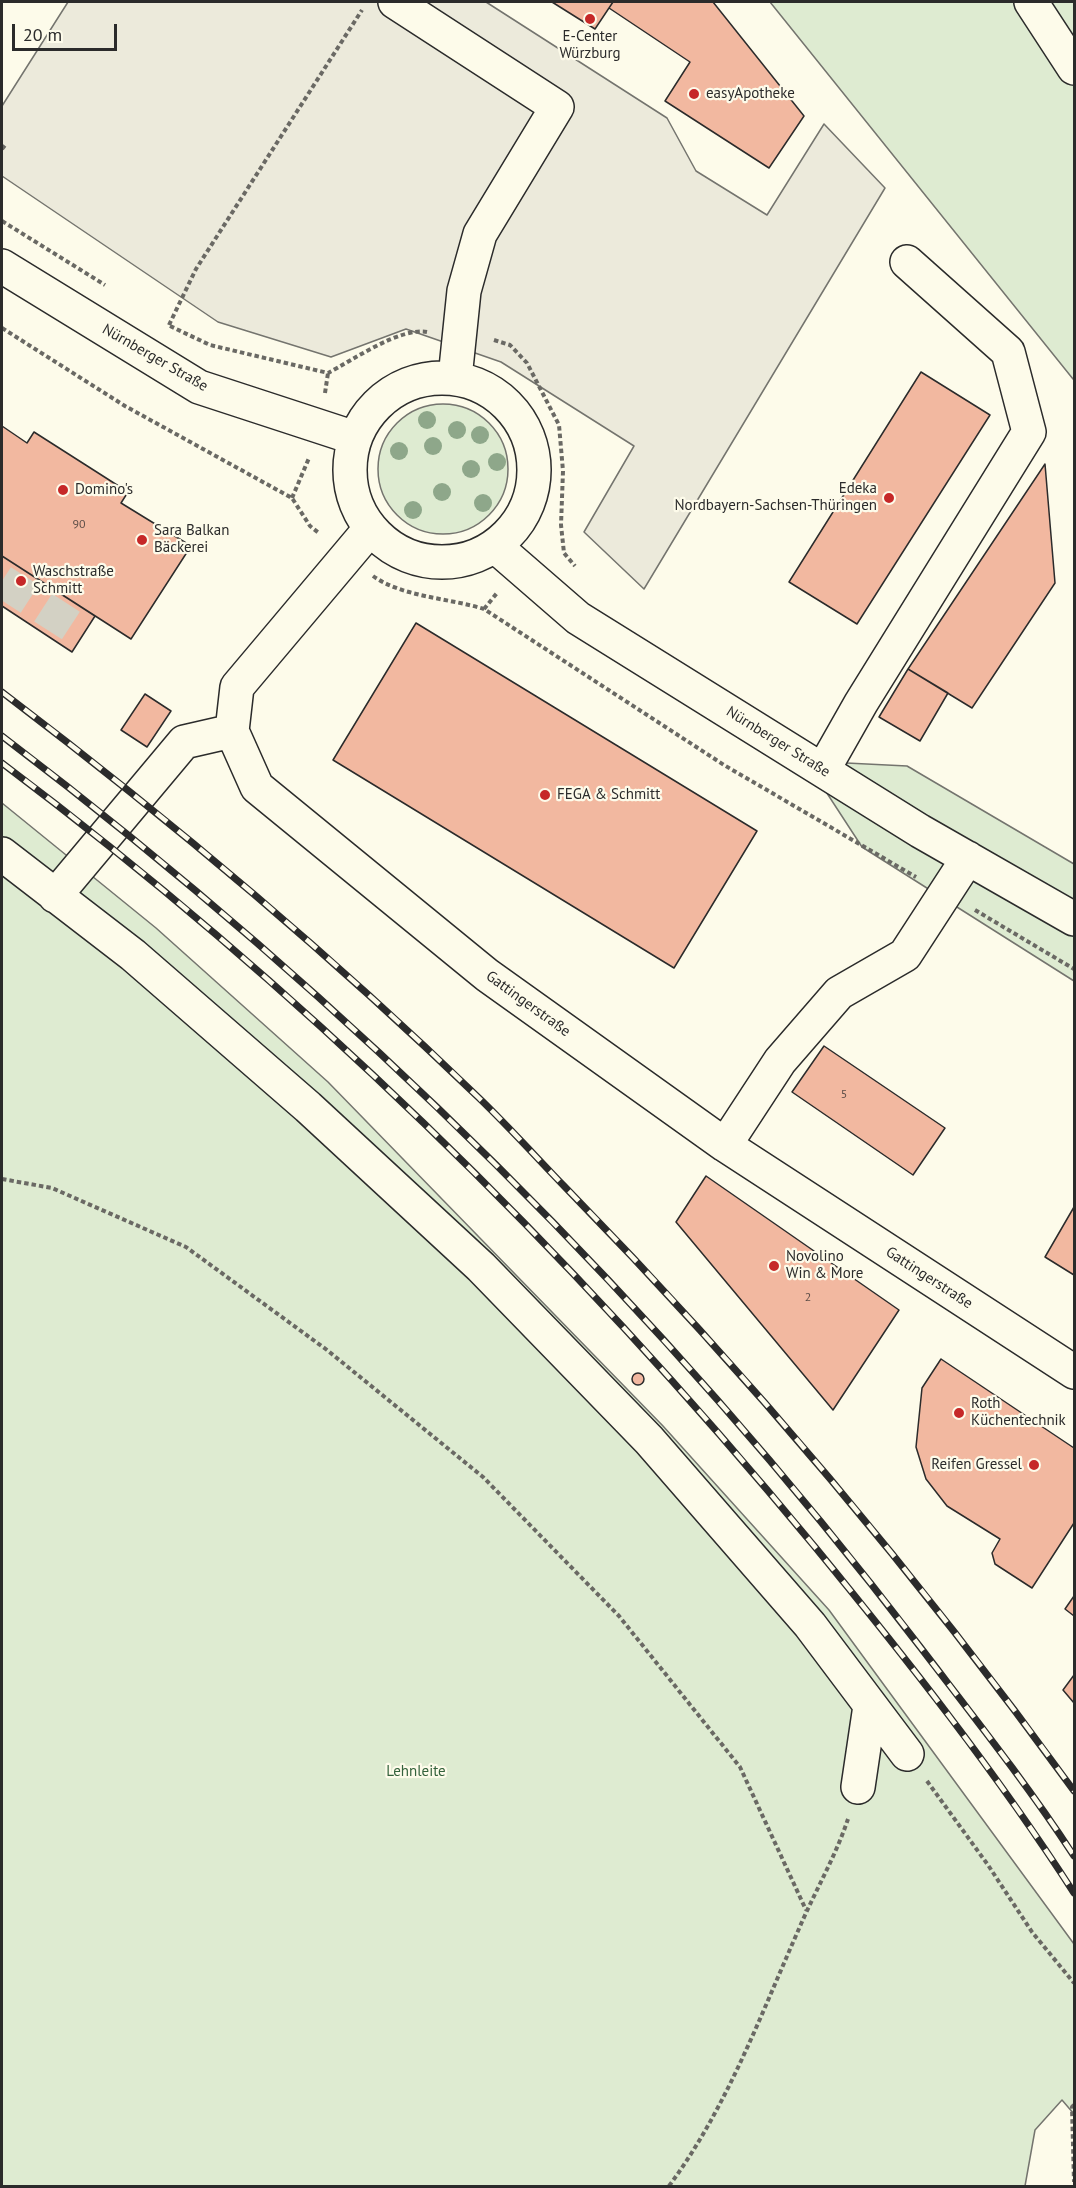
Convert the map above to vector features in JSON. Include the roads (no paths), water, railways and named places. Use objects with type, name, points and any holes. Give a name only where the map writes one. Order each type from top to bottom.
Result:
[{"type":"main road","points":[[395,2],[557,107],[480,234],[464,291],[455,378]]},
{"type":"main road","points":[[1031,2],[1074,68]]},
{"type":"main road","points":[[823,770],[861,704],[1029,432],[1008,352],[907,262]]},
{"type":"main road","name":"Nürnberger Straße","points":[[2,266],[199,387],[355,438]]},
{"type":"main road","points":[[428,378],[455,378],[485,387],[510,407],[527,433],[535,464],[531,495],[518,524],[495,546],[470,559],[443,563],[416,559],[390,548],[370,529],[355,504],[349,475],[355,438],[362,421],[379,400],[402,386],[428,378]]},
{"type":"main road","points":[[55,896],[184,742],[232,731],[237,687],[370,529]]},
{"type":"main road","name":"Nürnberger Straße","points":[[495,546],[578,618],[968,858],[1074,919]]},
{"type":"main road","name":"Gattingerstraße","points":[[232,731],[257,787],[487,975],[724,1145],[1074,1372]]},
{"type":"main road","points":[[2,854],[133,956],[308,1107],[481,1267],[649,1440],[810,1625],[907,1754]]},
{"type":"main road","points":[[724,1145],[780,1061],[839,993],[905,955],[968,858]]},
{"type":"main road","points":[[858,1787],[870,1706]]},
{"type":"tunnel","points":[[2,581],[84,634]]},
{"type":"railway","points":[[2,692],[125,788],[306,939],[365,991],[501,1120],[701,1331],[831,1480],[955,1633],[1074,1791]]},
{"type":"railway","points":[[2,736],[130,836],[254,941],[375,1049],[492,1161],[606,1277],[715,1397],[820,1521],[980,1725],[1074,1856]]},
{"type":"railway","points":[[2,763],[114,850],[222,940],[328,1034],[532,1231],[724,1439],[815,1547],[982,1760],[1074,1893]]},
{"type":"place","name":"E-Center Würzburg","points":[[590,19]]},
{"type":"place","name":"easyApotheke","points":[[694,94]]},
{"type":"place","name":"Domino's","points":[[63,490]]},
{"type":"place","name":"Edeka Nordbayern-Sachsen-Thüringen","points":[[889,498]]},
{"type":"place","name":"Sara Balkan Bäckerei","points":[[142,540]]},
{"type":"place","name":"Waschstraße Schmitt","points":[[21,581]]},
{"type":"place","name":"FEGA & Schmitt","points":[[545,795]]},
{"type":"place","name":"Novolino Win & More","points":[[774,1266]]},
{"type":"place","name":"Roth Küchentechnik","points":[[959,1413]]},
{"type":"place","name":"Reifen Gressel","points":[[1034,1465]]},
{"type":"park label","name":"Lehnleite","points":[[416,1772]]}]
